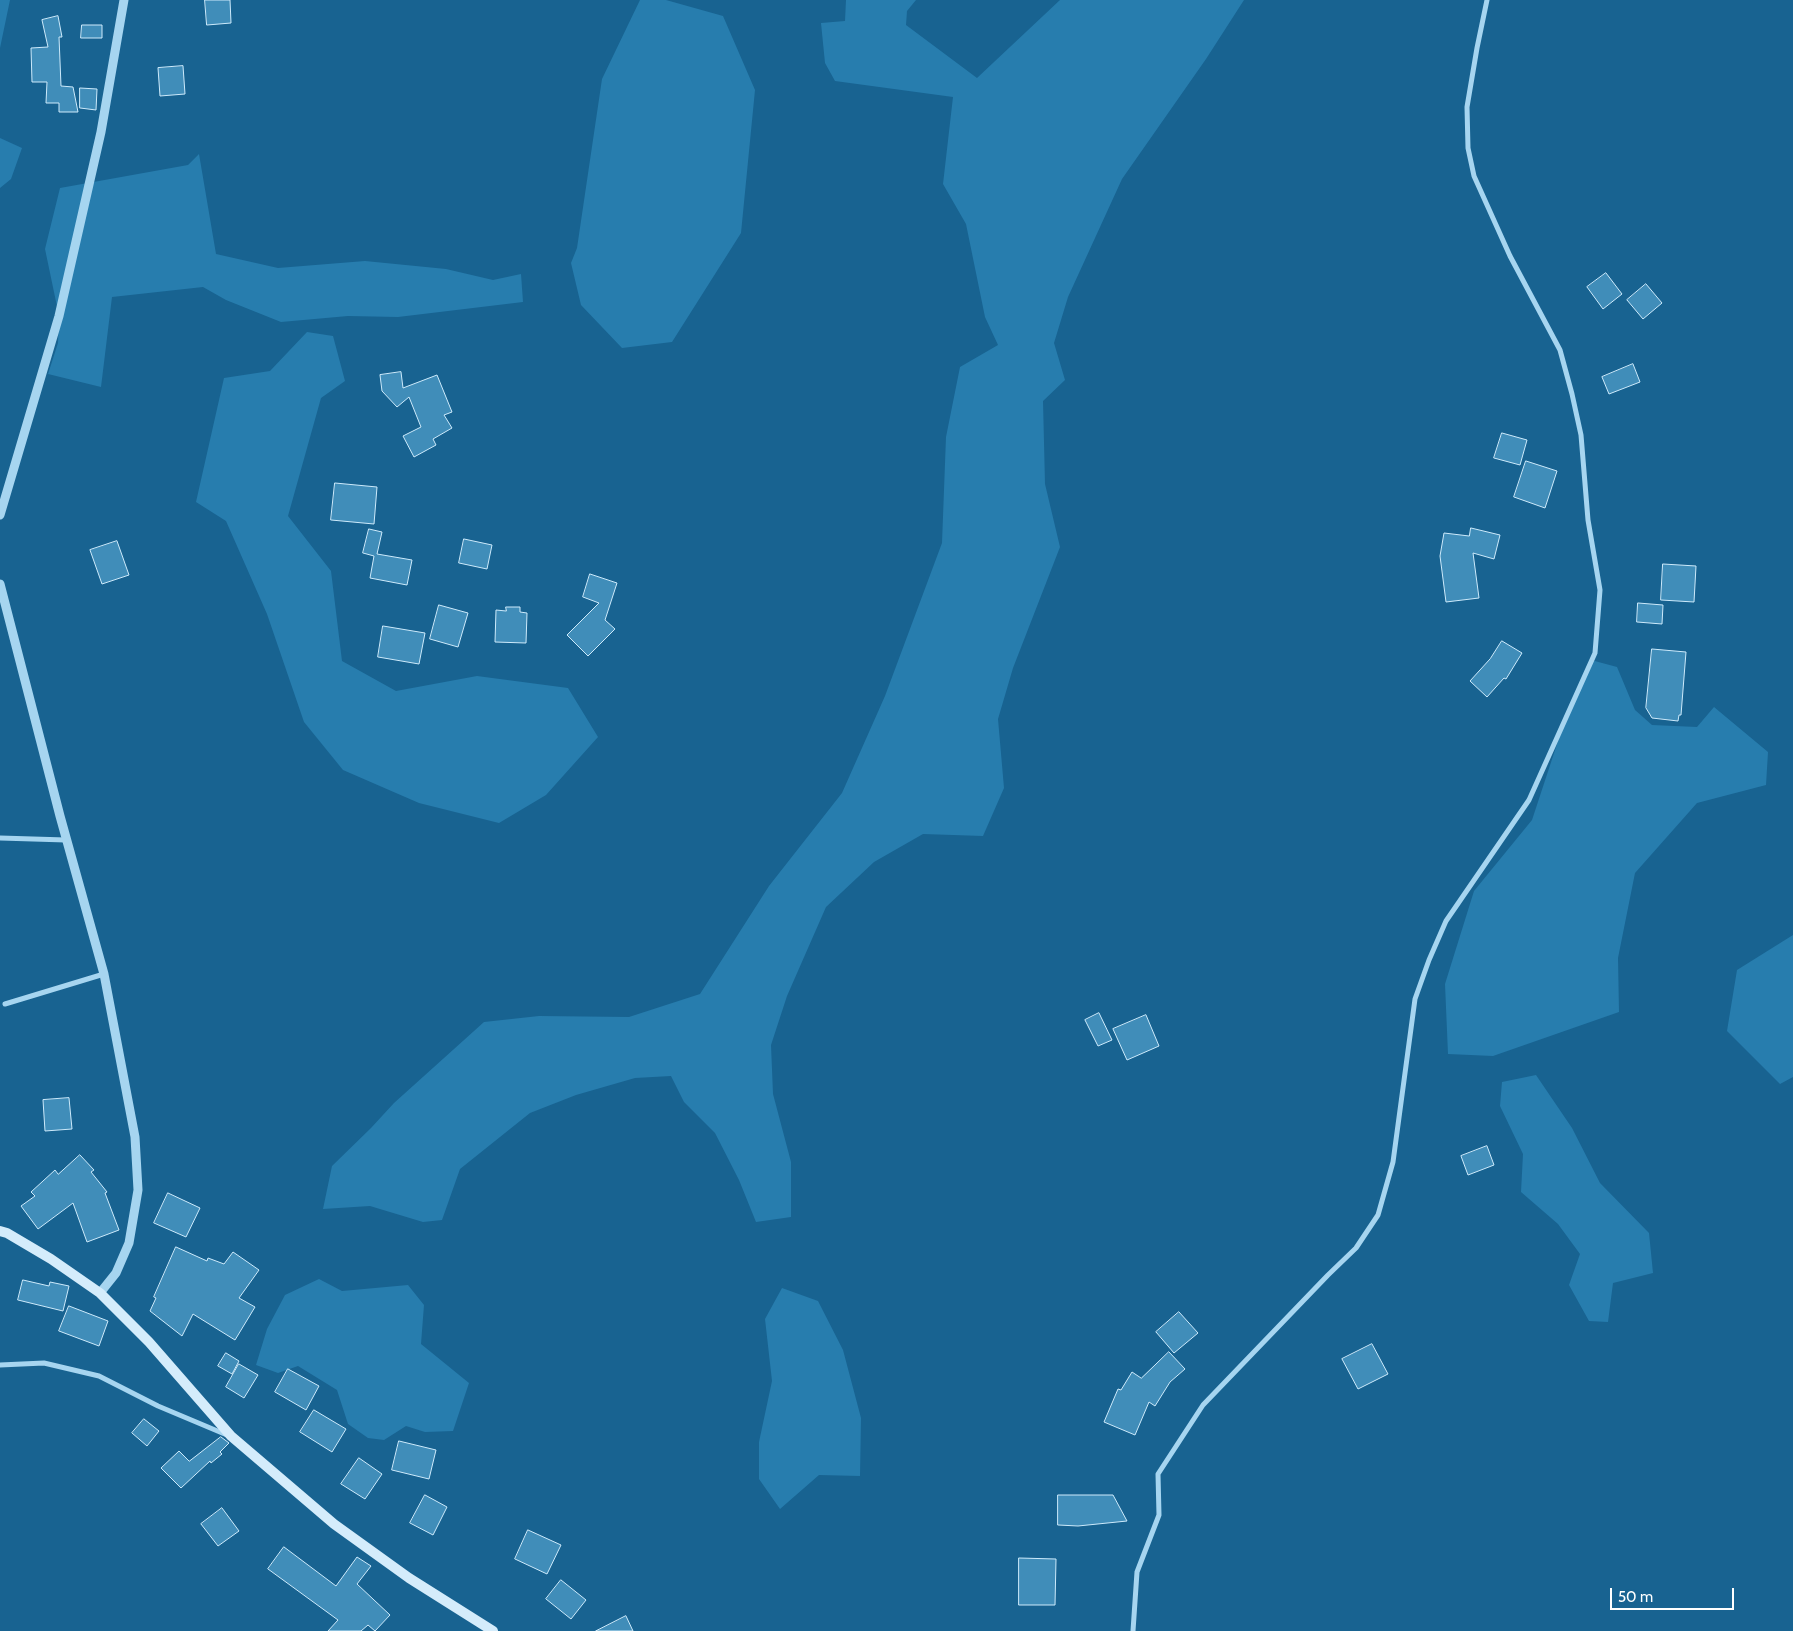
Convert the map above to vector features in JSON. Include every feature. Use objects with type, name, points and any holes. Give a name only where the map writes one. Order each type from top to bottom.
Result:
[{"type":"main road","points":[[0,1231],[7,1233],[51,1259],[100,1293],[149,1342],[231,1436],[334,1524],[409,1578],[493,1631]]},
{"type":"street","points":[[0,515],[58,316],[101,132],[124,0]]},
{"type":"street","points":[[1133,1631],[1137,1572],[1158,1514],[1158,1474],[1203,1405],[1356,1248],[1378,1215],[1393,1162],[1415,999],[1429,960],[1446,921],[1529,800],[1595,653],[1600,590],[1588,520],[1581,435],[1572,394],[1560,350],[1510,256],[1474,176],[1468,148],[1467,107],[1487,0]]},
{"type":"street","points":[[0,584],[66,840],[104,974],[135,1137],[138,1190],[129,1243],[116,1273],[100,1293]]},
{"type":"street","points":[[0,838],[66,840]]},
{"type":"street","points":[[5,1004],[104,974]]},
{"type":"street","points":[[0,1365],[44,1362],[99,1376],[158,1406],[231,1436]]},
{"type":"shaded area","points":[[0,0],[10,0],[0,48]]},
{"type":"shaded area","points":[[640,0],[666,0],[723,16],[755,90],[741,233],[672,342],[622,348],[581,305],[571,263],[577,248],[602,79]]},
{"type":"shaded area","points":[[846,0],[916,0],[907,11],[906,25],[977,78],[1060,0],[1244,0],[1206,59],[1122,179],[1068,297],[1054,343],[1065,380],[1043,401],[1045,484],[1060,547],[1013,668],[998,719],[1004,788],[983,836],[923,834],[874,862],[826,907],[787,996],[771,1045],[773,1094],[791,1162],[791,1217],[756,1222],[739,1180],[715,1133],[684,1102],[671,1076],[635,1078],[576,1095],[530,1113],[460,1169],[442,1220],[423,1222],[370,1206],[323,1209],[332,1166],[394,1103],[484,1022],[539,1016],[629,1017],[700,994],[769,886],[842,793],[885,696],[942,543],[946,437],[960,367],[998,345],[985,317],[966,224],[943,184],[953,97],[835,81],[825,63],[821,23],[845,21]]},
{"type":"shaded area","points":[[0,138],[22,148],[11,179],[0,188]]},
{"type":"shaded area","points":[[199,154],[216,254],[278,268],[365,261],[446,269],[493,280],[521,274],[523,302],[398,317],[348,316],[281,322],[226,300],[203,287],[112,297],[101,387],[48,374],[58,343],[59,316],[45,249],[60,188],[188,165]]},
{"type":"shaded area","points":[[307,332],[333,336],[345,381],[321,398],[288,516],[331,571],[342,661],[396,691],[477,676],[568,688],[598,737],[546,795],[499,823],[419,803],[343,770],[304,722],[267,614],[226,521],[196,502],[224,378],[270,371]]},
{"type":"shaded area","points":[[1591,660],[1617,667],[1635,710],[1652,725],[1697,727],[1714,707],[1768,752],[1766,785],[1697,803],[1635,873],[1618,958],[1619,1012],[1493,1056],[1448,1054],[1445,984],[1474,891],[1532,820],[1559,738]]},
{"type":"shaded area","points":[[1793,935],[1793,1077],[1780,1084],[1727,1031],[1737,970]]},
{"type":"shaded area","points":[[1536,1075],[1572,1128],[1600,1183],[1649,1233],[1653,1273],[1613,1283],[1608,1322],[1589,1321],[1569,1285],[1580,1254],[1558,1224],[1521,1192],[1523,1154],[1500,1106],[1502,1082]]},
{"type":"shaded area","points":[[319,1279],[342,1291],[408,1285],[424,1305],[421,1344],[469,1383],[453,1431],[425,1432],[406,1426],[384,1440],[368,1438],[348,1424],[337,1390],[298,1366],[278,1373],[256,1365],[267,1329],[285,1295]]},
{"type":"shaded area","points":[[782,1288],[818,1301],[843,1350],[861,1418],[860,1476],[819,1475],[780,1509],[759,1479],[759,1442],[772,1381],[765,1319]]},
{"type":"building","points":[[205,0],[230,0],[231,23],[207,25]]},
{"type":"building","points":[[58,16],[62,37],[59,37],[61,86],[73,87],[78,112],[59,112],[59,103],[46,103],[47,82],[32,82],[31,48],[48,47],[42,20]]},
{"type":"building","points":[[82,25],[102,25],[102,38],[81,38]]},
{"type":"building","points":[[183,66],[185,94],[160,96],[158,68]]},
{"type":"building","points":[[80,88],[97,89],[96,110],[80,108]]},
{"type":"building","points":[[1606,273],[1622,294],[1603,309],[1587,287]]},
{"type":"building","points":[[1646,284],[1662,303],[1643,319],[1627,300]]},
{"type":"building","points":[[1633,364],[1640,382],[1609,394],[1602,377]]},
{"type":"building","points":[[401,372],[403,388],[437,375],[452,412],[444,415],[452,428],[433,439],[436,445],[414,457],[403,436],[421,427],[409,397],[397,407],[382,391],[380,375]]},
{"type":"building","points":[[1502,433],[1527,440],[1520,465],[1494,458]]},
{"type":"building","points":[[1526,461],[1557,471],[1545,508],[1514,497]]},
{"type":"building","points":[[335,483],[377,487],[374,524],[331,520]]},
{"type":"building","points":[[1471,528],[1500,535],[1494,559],[1473,553],[1479,598],[1446,602],[1440,556],[1444,533],[1469,536]]},
{"type":"building","points":[[369,529],[382,532],[377,554],[412,560],[407,585],[370,578],[374,556],[363,553]]},
{"type":"building","points":[[464,539],[492,545],[487,569],[459,563]]},
{"type":"building","points":[[117,541],[129,575],[102,584],[90,550]]},
{"type":"building","points":[[1663,564],[1696,566],[1694,602],[1661,600]]},
{"type":"building","points":[[590,574],[617,583],[605,620],[615,629],[588,656],[567,635],[599,603],[583,597]]},
{"type":"building","points":[[1638,603],[1663,605],[1662,624],[1637,622]]},
{"type":"building","points":[[439,605],[468,613],[458,647],[430,639]]},
{"type":"building","points":[[506,607],[520,607],[520,612],[527,613],[526,643],[495,642],[496,610],[506,611]]},
{"type":"building","points":[[383,626],[425,633],[419,664],[378,657]]},
{"type":"building","points":[[1502,641],[1522,653],[1506,679],[1504,678],[1487,697],[1470,681],[1490,659]]},
{"type":"building","points":[[1652,649],[1686,652],[1681,715],[1679,715],[1678,721],[1652,718],[1646,708]]},
{"type":"building","points":[[1099,1013],[1112,1040],[1098,1046],[1085,1020]]},
{"type":"building","points":[[1146,1015],[1159,1046],[1127,1060],[1113,1029]]},
{"type":"building","points":[[69,1098],[72,1129],[45,1131],[43,1100]]},
{"type":"building","points":[[1487,1146],[1494,1165],[1468,1175],[1461,1156]]},
{"type":"building","points":[[80,1155],[94,1170],[91,1172],[107,1192],[105,1193],[119,1230],[87,1242],[73,1203],[38,1229],[21,1206],[35,1196],[31,1192],[55,1170],[58,1174]]},
{"type":"building","points":[[168,1193],[200,1208],[186,1237],[154,1223]]},
{"type":"building","points":[[176,1247],[207,1261],[208,1258],[224,1264],[233,1252],[259,1270],[239,1298],[255,1307],[235,1340],[193,1314],[182,1336],[150,1311],[156,1298],[154,1297]]},
{"type":"building","points":[[23,1280],[49,1286],[50,1282],[69,1286],[63,1311],[18,1300]]},
{"type":"building","points":[[69,1306],[108,1321],[99,1346],[59,1331]]},
{"type":"building","points":[[1179,1312],[1198,1333],[1174,1353],[1156,1332]]},
{"type":"building","points":[[1372,1344],[1388,1374],[1358,1389],[1342,1359]]},
{"type":"building","points":[[1169,1352],[1185,1369],[1170,1382],[1155,1406],[1149,1402],[1135,1435],[1104,1422],[1118,1389],[1121,1390],[1132,1372],[1141,1378]]},
{"type":"building","points":[[226,1353],[239,1361],[232,1374],[218,1366]]},
{"type":"building","points":[[239,1364],[258,1375],[244,1398],[226,1387]]},
{"type":"building","points":[[288,1369],[319,1386],[306,1410],[275,1392]]},
{"type":"building","points":[[314,1410],[346,1429],[332,1452],[300,1432]]},
{"type":"building","points":[[144,1419],[159,1431],[147,1446],[132,1433]]},
{"type":"building","points":[[221,1437],[229,1443],[220,1452],[222,1454],[211,1463],[210,1461],[181,1488],[161,1468],[179,1451],[189,1461]]},
{"type":"building","points":[[399,1441],[436,1450],[429,1479],[392,1470]]},
{"type":"building","points":[[359,1458],[382,1474],[365,1499],[341,1484]]},
{"type":"building","points":[[425,1495],[447,1507],[433,1535],[410,1523]]},
{"type":"building","points":[[1058,1495],[1113,1495],[1127,1521],[1078,1526],[1058,1525]]},
{"type":"building","points":[[222,1508],[239,1531],[218,1546],[201,1524]]},
{"type":"building","points":[[528,1530],[561,1545],[547,1574],[515,1559]]},
{"type":"building","points":[[284,1547],[336,1586],[357,1557],[371,1566],[357,1584],[390,1615],[375,1631],[368,1625],[361,1631],[328,1631],[338,1620],[268,1569]]},
{"type":"building","points":[[1019,1558],[1056,1559],[1055,1605],[1019,1605]]},
{"type":"building","points":[[561,1580],[586,1600],[571,1619],[546,1599]]},
{"type":"building","points":[[626,1616],[633,1631],[596,1631]]}]
